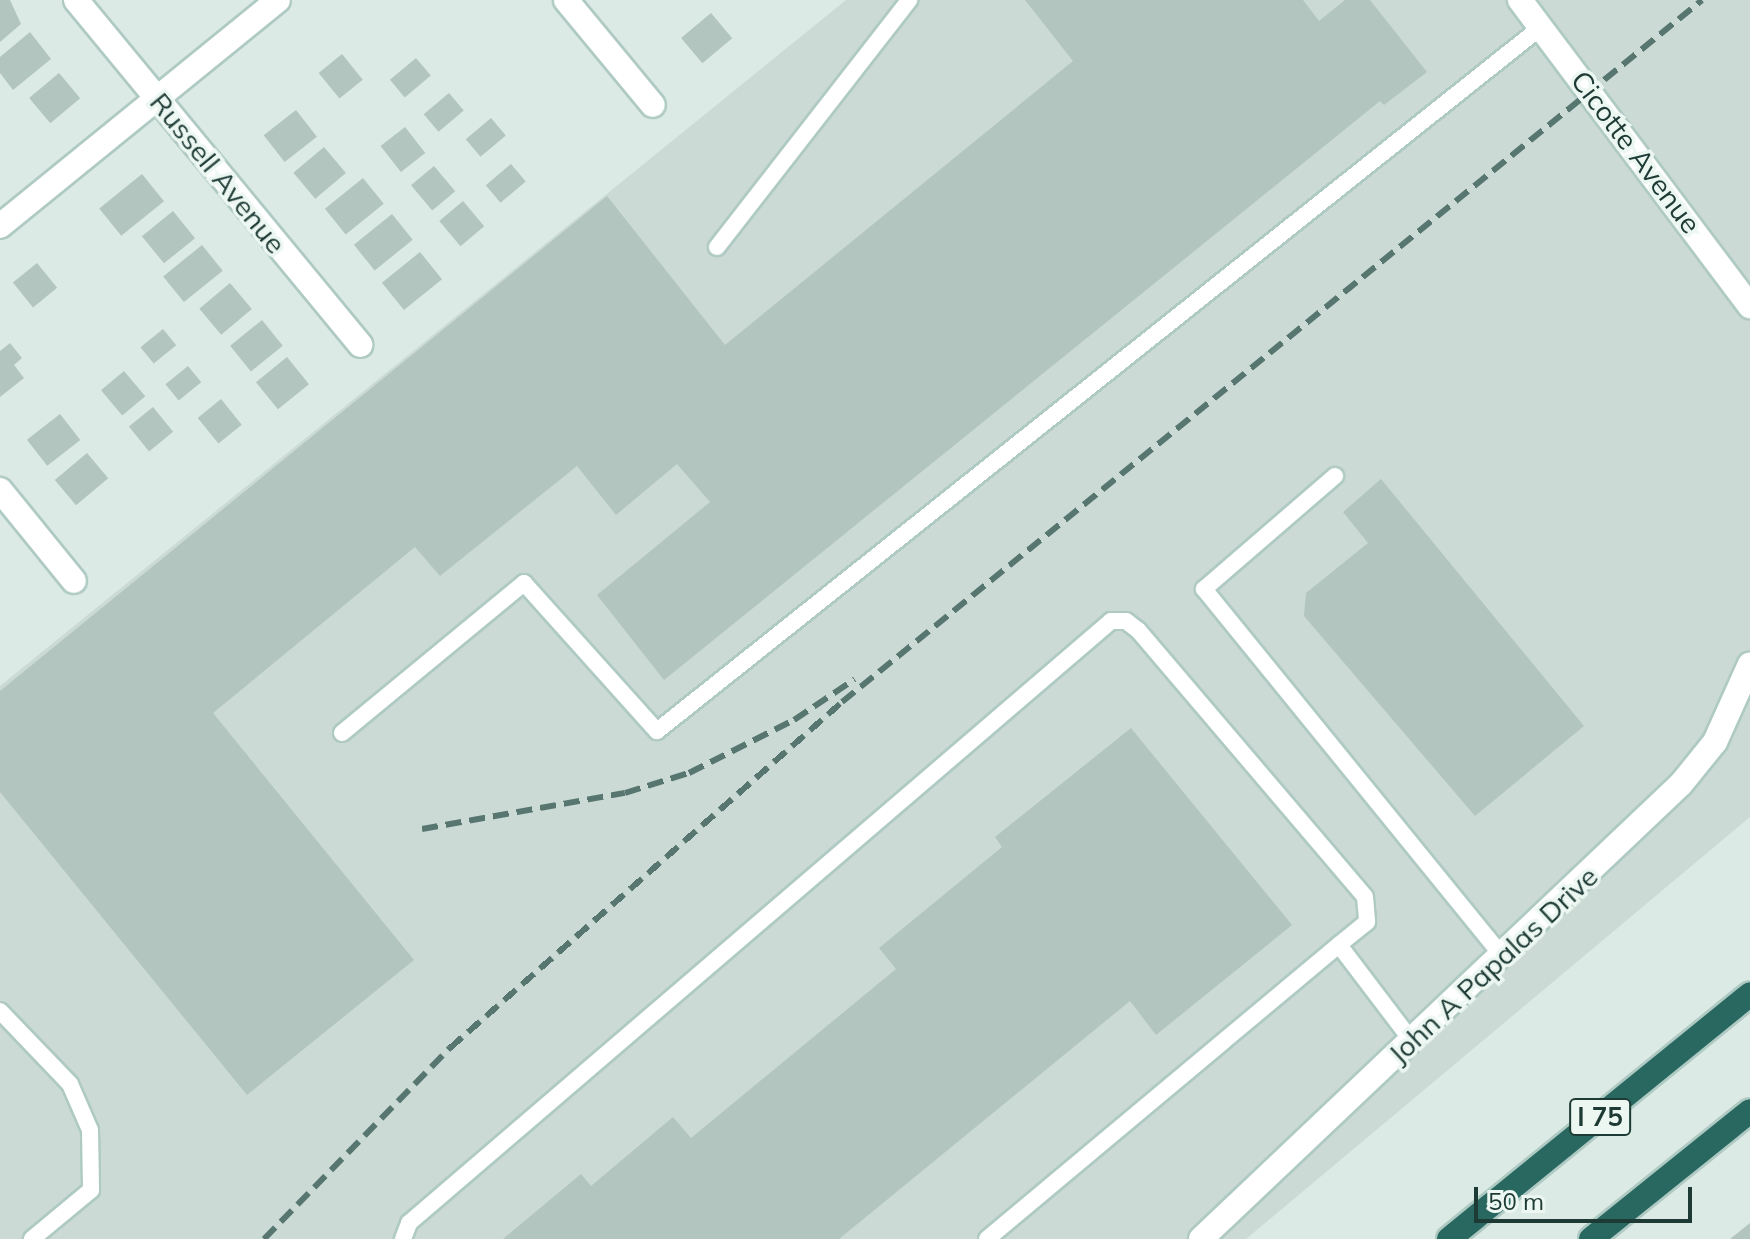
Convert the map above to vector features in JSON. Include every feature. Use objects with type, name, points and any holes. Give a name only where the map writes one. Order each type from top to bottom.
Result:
[{"type":"highway","name":"I 75","points":[[1449,1239],[1750,994]]},
{"type":"highway","points":[[1591,1239],[1750,1111]]},
{"type":"street","name":"Russell Avenue","points":[[76,0],[360,345]]},
{"type":"street","points":[[0,226],[278,0]]},
{"type":"street","points":[[566,0],[653,105]]},
{"type":"street","name":"Cicotte Avenue","points":[[1520,0],[1750,306]]},
{"type":"street","points":[[0,490],[74,581]]},
{"type":"street","name":"John A Papalas Drive","points":[[1201,1239],[1681,784],[1715,742],[1750,664]]},
{"type":"lane","points":[[717,247],[909,0]]},
{"type":"lane","points":[[342,733],[524,583],[657,731],[1541,27]]},
{"type":"lane","points":[[1335,476],[1204,589],[1502,956]]},
{"type":"lane","points":[[403,1239],[409,1223],[1111,621],[1126,621],[1138,630],[1365,897],[1367,922],[987,1239]]},
{"type":"lane","points":[[1339,945],[1412,1041]]},
{"type":"lane","points":[[0,1011],[70,1084],[90,1130],[91,1190],[32,1239]]},
{"type":"shaded area","points":[[846,0],[1750,0],[1750,817],[1246,1239],[0,1239],[0,686]]},
{"type":"building","points":[[0,0],[10,0],[21,24],[0,42]]},
{"type":"building","points":[[1025,0],[1303,0],[1319,21],[1345,0],[1370,0],[1427,72],[1384,105],[1380,101],[664,680],[597,595],[710,502],[677,464],[616,515],[577,466],[440,576],[415,547],[213,713],[414,960],[247,1095],[0,792],[0,691],[607,196],[725,345],[1073,61]]},
{"type":"building","points":[[711,13],[732,38],[702,63],[681,38]]},
{"type":"building","points":[[30,32],[51,59],[13,90],[0,73],[0,57]]},
{"type":"building","points":[[342,54],[363,80],[339,99],[319,73]]},
{"type":"building","points":[[416,58],[431,76],[405,97],[390,80]]},
{"type":"building","points":[[59,73],[80,98],[50,123],[29,98]]},
{"type":"building","points":[[449,93],[464,111],[439,132],[424,114]]},
{"type":"building","points":[[296,110],[317,137],[285,162],[264,135]]},
{"type":"building","points":[[491,118],[506,136],[481,157],[466,139]]},
{"type":"building","points":[[405,127],[425,153],[401,172],[381,146]]},
{"type":"building","points":[[324,147],[346,173],[315,199],[293,173]]},
{"type":"building","points":[[511,164],[526,182],[501,203],[486,185]]},
{"type":"building","points":[[434,166],[455,191],[432,211],[411,185]]},
{"type":"building","points":[[142,174],[164,201],[121,236],[99,209]]},
{"type":"building","points":[[363,178],[384,204],[346,234],[325,209]]},
{"type":"building","points":[[463,201],[484,226],[460,246],[439,221]]},
{"type":"building","points":[[173,211],[195,238],[164,263],[142,236]]},
{"type":"building","points":[[392,214],[413,240],[375,270],[354,245]]},
{"type":"building","points":[[202,245],[223,271],[184,302],[163,276]]},
{"type":"building","points":[[420,252],[442,279],[404,310],[382,283]]},
{"type":"building","points":[[37,263],[57,288],[33,307],[13,283]]},
{"type":"building","points":[[230,283],[252,309],[221,335],[199,309]]},
{"type":"building","points":[[262,320],[283,346],[251,371],[230,346]]},
{"type":"building","points":[[163,329],[176,345],[154,364],[140,347]]},
{"type":"building","points":[[10,343],[22,358],[14,365],[24,378],[0,397],[0,351]]},
{"type":"building","points":[[287,357],[309,384],[278,409],[256,382]]},
{"type":"building","points":[[188,366],[201,382],[179,401],[165,384]]},
{"type":"building","points":[[124,371],[145,396],[122,416],[101,390]]},
{"type":"building","points":[[221,399],[242,425],[218,444],[198,418]]},
{"type":"building","points":[[153,407],[173,432],[149,451],[129,427]]},
{"type":"building","points":[[60,414],[80,440],[47,466],[27,440]]},
{"type":"building","points":[[87,453],[108,478],[76,505],[55,480]]},
{"type":"building","points":[[1381,479],[1584,726],[1475,816],[1304,616],[1306,593],[1368,543],[1343,512]]},
{"type":"building","points":[[1131,728],[1292,925],[1156,1035],[1130,1001],[839,1239],[503,1239],[581,1174],[591,1186],[673,1117],[691,1138],[896,969],[879,948],[1002,847],[995,837]]},
{"type":"building","points":[[1750,1223],[1750,1239],[1730,1239]]},
{"type":"railway","points":[[264,1239],[450,1048],[842,702],[1702,0]]},
{"type":"railway","points":[[422,829],[625,793],[689,773],[794,720],[855,679]]}]
